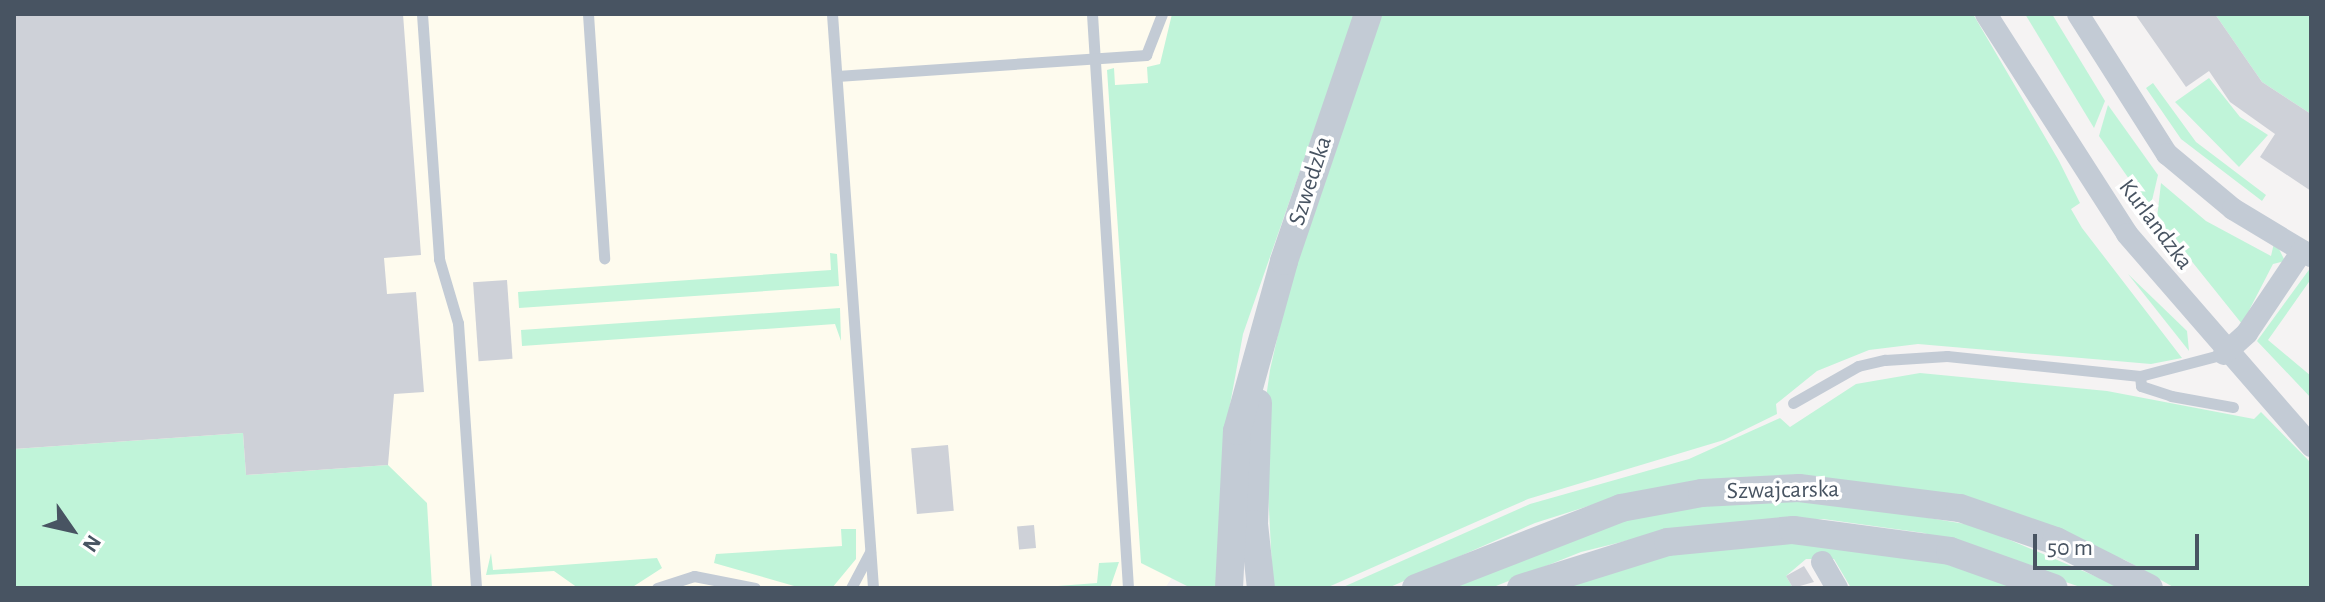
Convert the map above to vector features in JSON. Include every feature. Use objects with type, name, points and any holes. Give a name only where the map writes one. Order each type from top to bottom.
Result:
[{"type":"street","name":"Szwedzka","points":[[1229,588],[1237,431],[1368,14]]},
{"type":"street","name":"Kurlandzka","points":[[1986,14],[2081,169],[2224,354],[2311,446]]},
{"type":"street","points":[[2078,14],[2167,154],[2233,209],[2307,254],[2247,333],[2224,354]]},
{"type":"street","name":"Szwedzka","points":[[1261,588],[1254,471],[1262,351]]},
{"type":"street","name":"Szwajcarska","points":[[1416,588],[1621,508],[1702,493],[1799,488],[1960,508],[2056,541],[2149,588]]},
{"type":"street","name":"Szwajcarska","points":[[1521,588],[1668,542],[1793,530],[1950,551],[2054,588]]},
{"type":"street","points":[[1822,562],[1837,588]]},
{"type":"lane","points":[[422,14],[439,259],[458,323],[476,588]]},
{"type":"lane","points":[[588,14],[604,258]]},
{"type":"lane","points":[[832,14],[873,588]]},
{"type":"lane","points":[[1092,14],[1128,588]]},
{"type":"lane","points":[[837,76],[1146,55],[1162,14]]},
{"type":"lane","points":[[1793,403],[1858,366],[1885,360],[1947,356],[2140,376],[2224,354]]},
{"type":"lane","points":[[2140,376],[2141,386],[2171,396],[2233,407]]},
{"type":"lane","points":[[851,588],[870,551]]},
{"type":"lane","points":[[657,588],[694,576],[755,588]]},
{"type":"shaded area","points":[[14,14],[1302,14],[1179,567],[1165,588],[14,588]]},
{"type":"green space","points":[[1172,14],[1355,14],[1243,334],[1227,421],[1218,588],[1191,588],[1141,563],[1107,70],[1114,68],[1115,85],[1148,83],[1147,67],[1160,64]]},
{"type":"green space","points":[[1379,14],[1973,14],[2059,161],[2080,203],[2071,209],[2082,228],[2182,358],[2151,364],[1918,344],[1869,350],[1817,371],[1776,404],[1777,414],[1724,440],[1528,499],[1326,588],[1273,588],[1264,412],[1270,370],[1288,290]]},
{"type":"green space","points":[[2025,14],[2052,14],[2105,101],[2094,128]]},
{"type":"green space","points":[[2215,14],[2311,14],[2311,114],[2262,82]]},
{"type":"green space","points":[[2209,78],[2240,117],[2268,135],[2239,167],[2175,102]]},
{"type":"green space","points":[[2153,83],[2196,142],[2266,195],[2262,201],[2181,139],[2146,88]]},
{"type":"green space","points":[[2108,105],[2158,175],[2150,209],[2099,136]]},
{"type":"green space","points":[[2161,183],[2206,221],[2271,256],[2274,243],[2279,249],[2285,261],[2273,264],[2242,324],[2157,218]]},
{"type":"green space","points":[[830,253],[837,254],[839,286],[519,308],[518,292],[831,270]]},
{"type":"green space","points":[[2311,267],[2311,279],[2268,340],[2311,376],[2311,398],[2257,341]]},
{"type":"green space","points":[[2128,274],[2187,331],[2189,351]]},
{"type":"green space","points":[[840,308],[841,341],[835,324],[522,346],[521,330]]},
{"type":"green space","points":[[1920,373],[2107,391],[2254,419],[2261,412],[2311,463],[2311,588],[2175,588],[2125,560],[1949,494],[1797,475],[1620,496],[1535,523],[1388,588],[1341,588],[1530,504],[1689,459],[1780,418],[1790,427],[1856,384]]},
{"type":"green space","points":[[243,433],[246,475],[388,465],[427,503],[432,588],[14,588],[14,449]]},
{"type":"green space","points":[[1822,500],[1977,526],[2123,588],[2083,588],[1924,533],[1823,519],[1678,528],[1581,552],[1491,588],[1445,588],[1627,519],[1718,503]]},
{"type":"green space","points":[[841,529],[856,529],[856,559],[832,588],[801,588],[714,563],[716,554],[842,546]]},
{"type":"green space","points":[[1777,542],[1916,555],[2024,588],[1851,588],[1834,559],[1806,559],[1786,576],[1793,588],[1554,588],[1680,552]]},
{"type":"green space","points":[[491,553],[493,570],[657,558],[662,568],[631,588],[578,588],[554,571],[486,575]]},
{"type":"green space","points":[[1119,562],[1110,588],[1032,588],[1097,583],[1099,563]]},
{"type":"building","points":[[14,14],[403,14],[421,255],[384,258],[387,294],[416,292],[424,392],[394,394],[388,465],[246,475],[243,433],[14,449]]},
{"type":"building","points":[[2135,14],[2215,14],[2262,82],[2311,114],[2311,191],[2260,157],[2275,134],[2230,102],[2209,71],[2186,87]]},
{"type":"building","points":[[507,280],[513,359],[479,361],[473,282]]},
{"type":"building","points":[[948,445],[954,511],[917,514],[911,448]]},
{"type":"building","points":[[1034,525],[1036,548],[1019,549],[1017,526]]},
{"type":"building","points":[[1804,566],[1814,582],[1793,588],[1786,576]]}]
